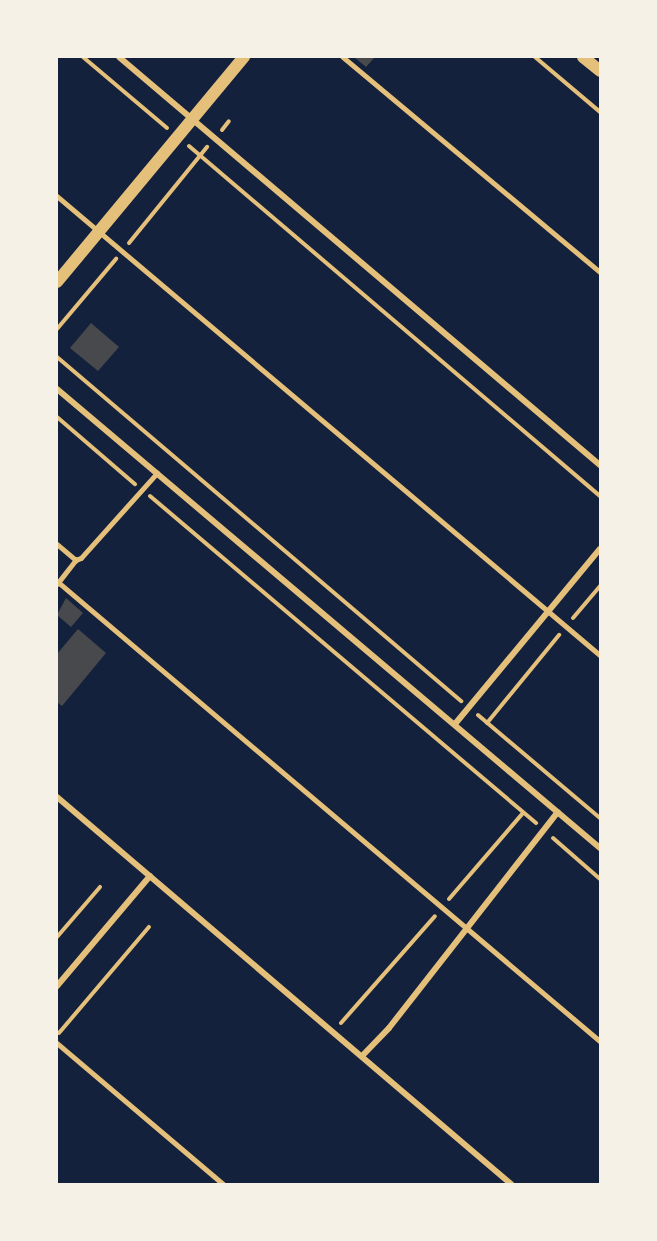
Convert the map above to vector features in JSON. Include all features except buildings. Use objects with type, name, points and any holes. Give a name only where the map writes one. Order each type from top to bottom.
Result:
[{"type":"main road","points":[[57,282],[176,136],[244,57]]},
{"type":"main road","points":[[583,57],[600,71]]},
{"type":"street","points":[[119,57],[600,465]]},
{"type":"street","points":[[57,389],[600,848]]},
{"type":"street","points":[[455,724],[600,549]]},
{"type":"street","points":[[57,797],[334,1030],[511,1184]]},
{"type":"street","points":[[363,1055],[467,929],[558,813]]},
{"type":"street","points":[[57,986],[150,876]]},
{"type":"lane","points":[[344,57],[600,272]]},
{"type":"lane","points":[[57,196],[600,655]]},
{"type":"lane","points":[[157,473],[57,582],[600,1041]]},
{"type":"lane","points":[[57,544],[76,560]]},
{"type":"lane","points":[[57,1043],[223,1184]]},
{"type":"path","points":[[83,57],[600,496]]},
{"type":"path","points":[[535,57],[600,112]]},
{"type":"path","points":[[57,329],[229,121]]},
{"type":"path","points":[[57,357],[600,819]]},
{"type":"path","points":[[57,417],[600,879]]},
{"type":"path","points":[[487,723],[600,586]]},
{"type":"path","points":[[334,1030],[523,813]]},
{"type":"path","points":[[57,937],[100,887]]},
{"type":"path","points":[[57,1036],[149,927]]}]
